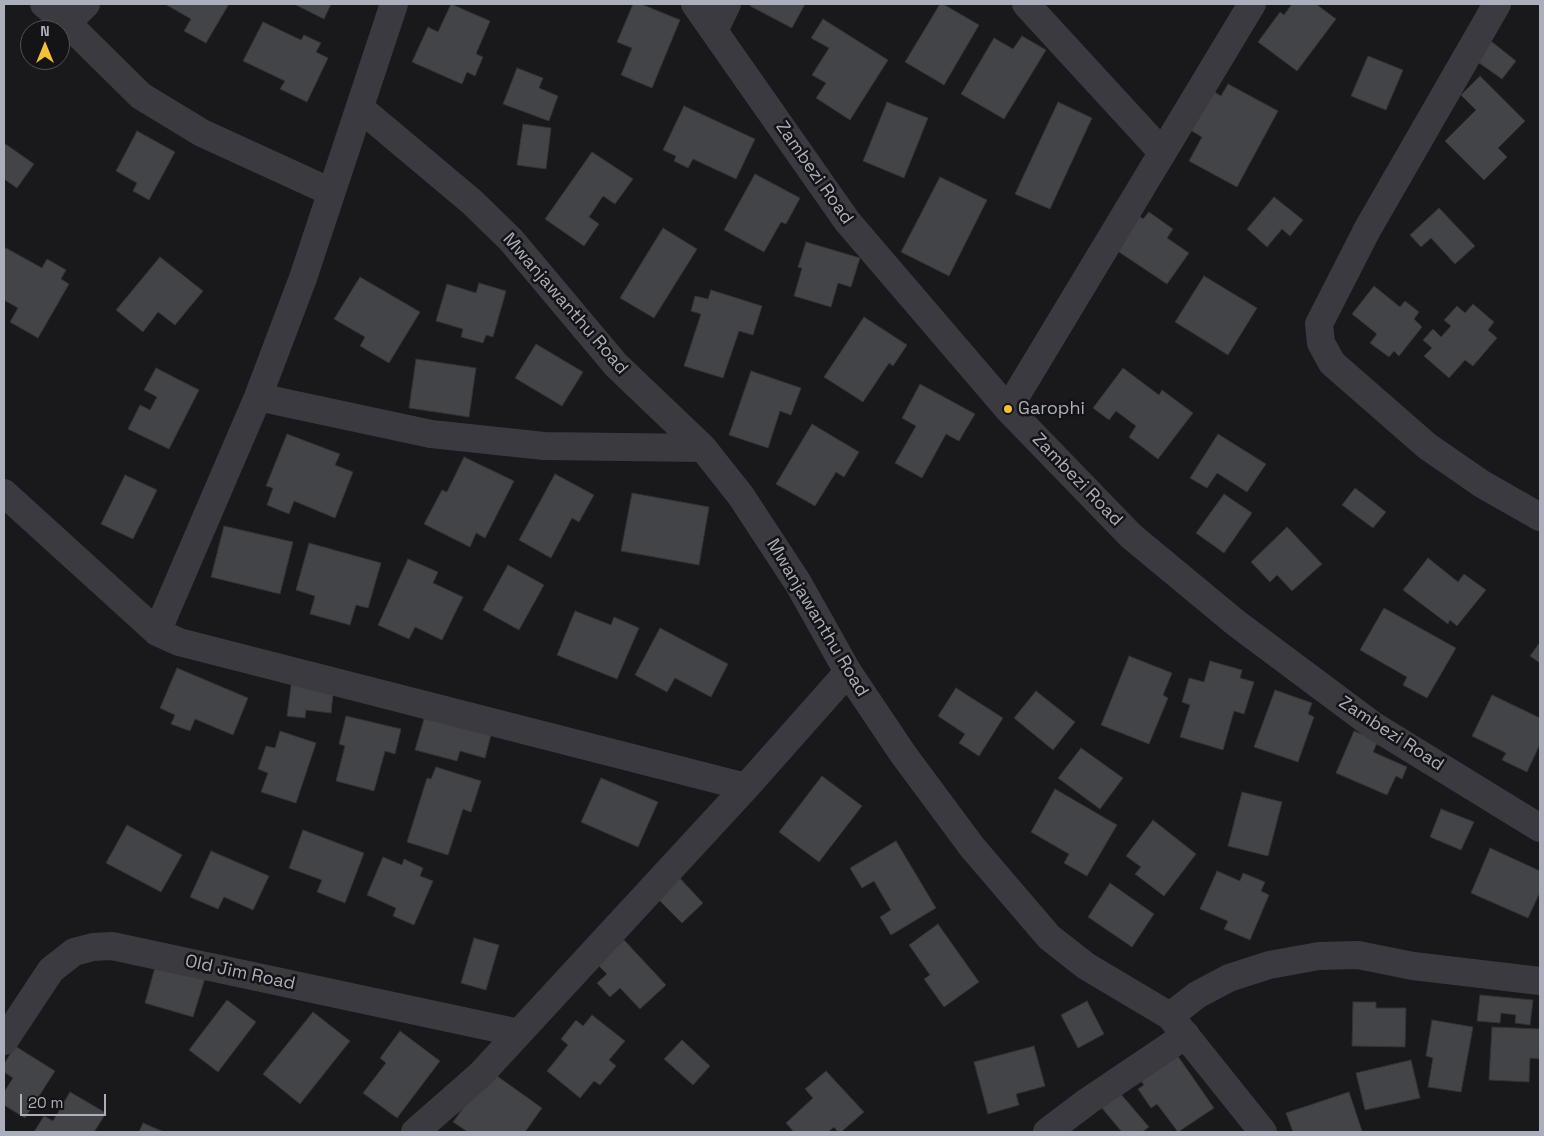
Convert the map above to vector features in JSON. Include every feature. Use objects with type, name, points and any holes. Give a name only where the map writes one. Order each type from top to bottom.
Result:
[{"type":"street","points":[[44,4],[63,20]]},
{"type":"street","points":[[70,20],[86,4]]},
{"type":"street","points":[[156,632],[258,397],[303,278],[394,4]]},
{"type":"street","name":"Zambezi Road","points":[[695,4],[847,221],[1008,409],[1131,536],[1236,623],[1374,726],[1540,828]]},
{"type":"street","points":[[714,31],[728,4]]},
{"type":"street","points":[[1026,4],[1162,152]]},
{"type":"street","points":[[1008,409],[1252,4]]},
{"type":"street","points":[[1497,4],[1367,230],[1320,324],[1321,343],[1332,363],[1427,446],[1482,484],[1540,517]]},
{"type":"street","points":[[70,26],[141,96],[202,133],[331,192]]},
{"type":"street","name":"Mwanjawanthu Road","points":[[360,108],[472,202],[511,240],[616,365],[703,448],[740,496],[798,583],[848,672],[903,754],[967,839],[1049,936],[1086,966],[1178,1025],[1264,1132]]},
{"type":"street","points":[[258,397],[431,434],[544,446],[703,448]]},
{"type":"street","points":[[4,493],[156,632],[179,642],[746,787]]},
{"type":"street","points":[[415,1132],[481,1074],[746,787],[848,672]]},
{"type":"street","name":"Old Jim Road","points":[[4,1041],[51,970],[74,952],[93,946],[112,946],[519,1033]]},
{"type":"street","points":[[1047,1132],[1088,1101],[1178,1025],[1197,995],[1229,978],[1269,965],[1318,956],[1358,955],[1413,966],[1540,981]]},
{"type":"building","points":[[165,4],[229,4],[206,43],[184,31],[191,19]]},
{"type":"building","points":[[294,4],[331,4],[324,19]]},
{"type":"building","points":[[451,4],[490,21],[476,54],[483,57],[475,76],[467,72],[462,84],[412,62],[428,27],[438,32]]},
{"type":"building","points":[[633,4],[641,4],[680,20],[652,88],[621,75],[632,48],[617,42]]},
{"type":"building","points":[[751,4],[805,4],[792,28],[750,6]]},
{"type":"building","points":[[940,4],[979,25],[944,85],[905,62]]},
{"type":"building","points":[[1292,4],[1316,4],[1336,19],[1297,71],[1258,42],[1280,12],[1284,15]]},
{"type":"building","points":[[823,19],[888,60],[850,120],[816,98],[826,83],[812,75],[829,48],[811,38]]},
{"type":"building","points":[[263,22],[301,40],[304,35],[321,43],[316,52],[328,58],[307,102],[280,89],[285,81],[243,61]]},
{"type":"building","points":[[1022,36],[1046,50],[1004,119],[961,94],[994,38],[1013,49]]},
{"type":"building","points":[[1487,38],[1516,61],[1502,79],[1472,58]]},
{"type":"building","points":[[1368,56],[1403,70],[1386,110],[1351,96]]},
{"type":"building","points":[[517,68],[543,78],[539,88],[558,96],[549,121],[503,104]]},
{"type":"building","points":[[1480,76],[1525,121],[1498,148],[1507,157],[1484,180],[1445,141],[1476,110],[1461,95]]},
{"type":"building","points":[[1228,84],[1278,111],[1237,187],[1189,161],[1202,137],[1187,128],[1208,88],[1221,96]]},
{"type":"building","points":[[887,102],[928,118],[904,178],[863,161]]},
{"type":"building","points":[[1058,102],[1092,118],[1050,209],[1015,194]]},
{"type":"building","points":[[684,106],[755,139],[736,179],[693,159],[688,168],[674,161],[676,156],[663,150]]},
{"type":"building","points":[[523,124],[551,128],[546,169],[517,165]]},
{"type":"building","points":[[137,131],[175,152],[149,200],[133,191],[137,183],[116,171]]},
{"type":"building","points":[[4,143],[34,164],[17,188],[4,179]]},
{"type":"building","points":[[592,152],[633,179],[615,204],[603,196],[589,217],[599,224],[584,246],[545,219]]},
{"type":"building","points":[[755,174],[800,198],[786,224],[781,222],[764,252],[724,230]]},
{"type":"building","points":[[940,177],[987,200],[949,276],[901,252]]},
{"type":"building","points":[[1274,197],[1303,220],[1290,236],[1282,229],[1267,247],[1247,229]]},
{"type":"building","points":[[1439,208],[1475,246],[1455,264],[1431,238],[1421,247],[1410,235]]},
{"type":"building","points":[[1134,212],[1143,219],[1149,212],[1173,229],[1167,238],[1189,253],[1167,284],[1110,246]]},
{"type":"building","points":[[663,228],[697,249],[654,318],[620,298]]},
{"type":"building","points":[[806,242],[860,258],[851,287],[838,283],[831,307],[794,296],[802,268],[798,267]]},
{"type":"building","points":[[6,248],[42,268],[47,259],[66,270],[61,279],[69,284],[38,338],[10,322],[18,308],[4,300],[4,251]]},
{"type":"building","points":[[160,257],[203,291],[175,325],[158,312],[143,332],[116,310]]},
{"type":"building","points":[[1204,276],[1257,308],[1228,355],[1175,322]]},
{"type":"building","points":[[360,277],[420,312],[389,363],[360,346],[365,337],[334,319]]},
{"type":"building","points":[[479,283],[506,291],[493,337],[486,335],[483,343],[461,337],[463,329],[436,321],[447,284],[476,293]]},
{"type":"building","points":[[1374,286],[1400,307],[1405,301],[1419,312],[1414,319],[1422,327],[1399,356],[1394,351],[1389,357],[1370,343],[1377,334],[1352,314]]},
{"type":"building","points":[[711,290],[762,306],[753,335],[739,331],[723,378],[684,366],[701,314],[691,311],[695,296],[708,299]]},
{"type":"building","points":[[1473,304],[1494,322],[1488,330],[1497,338],[1473,366],[1465,360],[1449,378],[1424,356],[1432,348],[1423,340],[1433,329],[1441,337],[1451,326],[1444,320],[1457,306],[1465,313]]},
{"type":"building","points":[[864,317],[907,345],[893,366],[889,363],[863,402],[824,377]]},
{"type":"building","points":[[536,344],[583,372],[562,406],[515,378]]},
{"type":"building","points":[[416,359],[476,368],[469,417],[409,408]]},
{"type":"building","points":[[156,368],[199,390],[169,449],[128,429],[140,405],[150,410],[157,397],[144,390]]},
{"type":"building","points":[[1123,368],[1159,395],[1162,390],[1193,413],[1158,459],[1129,437],[1136,426],[1116,411],[1109,420],[1093,408]]},
{"type":"building","points":[[751,371],[801,388],[791,415],[780,411],[768,448],[729,435]]},
{"type":"building","points":[[920,384],[975,414],[959,441],[946,434],[922,478],[895,463],[916,426],[902,418]]},
{"type":"building","points":[[812,424],[859,452],[844,477],[836,472],[815,506],[776,484]]},
{"type":"building","points":[[287,434],[340,454],[335,465],[353,472],[335,518],[294,501],[289,514],[267,505],[273,488],[266,486]]},
{"type":"building","points":[[1218,434],[1266,464],[1247,492],[1217,473],[1207,488],[1190,478]]},
{"type":"building","points":[[464,457],[514,481],[485,538],[476,533],[470,547],[424,524],[442,490],[447,492]]},
{"type":"building","points":[[555,474],[594,495],[579,522],[572,518],[551,558],[519,540]]},
{"type":"building","points":[[125,475],[157,490],[133,539],[101,524]]},
{"type":"building","points":[[1355,488],[1386,512],[1373,528],[1342,505]]},
{"type":"building","points":[[632,493],[709,507],[699,565],[621,551]]},
{"type":"building","points":[[1224,494],[1252,513],[1224,553],[1196,533]]},
{"type":"building","points":[[224,526],[293,542],[280,594],[211,577]]},
{"type":"building","points":[[1287,527],[1322,564],[1292,591],[1277,575],[1270,582],[1251,562]]},
{"type":"building","points":[[309,543],[381,563],[368,608],[356,605],[350,625],[310,614],[315,596],[296,590]]},
{"type":"building","points":[[1428,558],[1458,582],[1464,574],[1486,590],[1457,626],[1450,620],[1448,624],[1403,590]]},
{"type":"building","points":[[408,559],[438,572],[433,583],[463,597],[442,640],[415,627],[409,639],[378,625]]},
{"type":"building","points":[[508,565],[544,585],[519,630],[483,610]]},
{"type":"building","points":[[1384,608],[1456,648],[1427,698],[1403,685],[1407,677],[1360,650]]},
{"type":"building","points":[[575,611],[611,625],[614,617],[639,628],[617,679],[557,655]]},
{"type":"building","points":[[660,628],[728,664],[711,697],[675,678],[667,692],[635,675]]},
{"type":"building","points":[[1540,642],[1540,663],[1530,656]]},
{"type":"building","points":[[1129,656],[1172,673],[1163,695],[1168,698],[1149,744],[1101,725]]},
{"type":"building","points":[[1210,661],[1242,670],[1240,678],[1254,682],[1244,714],[1234,711],[1223,750],[1180,737],[1190,705],[1182,702],[1189,678],[1204,682]]},
{"type":"building","points":[[177,668],[248,698],[233,735],[195,719],[190,731],[171,724],[175,715],[160,708]]},
{"type":"building","points":[[292,679],[334,685],[331,713],[306,710],[305,718],[287,716]]},
{"type":"building","points":[[956,688],[1003,718],[979,756],[959,743],[965,734],[938,716]]},
{"type":"building","points":[[1275,690],[1312,703],[1308,714],[1314,717],[1298,762],[1254,747]]},
{"type":"building","points":[[1036,691],[1075,722],[1053,750],[1014,718]]},
{"type":"building","points":[[1492,695],[1540,718],[1540,744],[1527,772],[1502,760],[1506,753],[1472,736]]},
{"type":"building","points":[[426,712],[491,735],[485,758],[460,751],[457,761],[415,750]]},
{"type":"building","points":[[346,716],[401,729],[395,754],[385,751],[374,791],[336,781],[345,746],[339,744]]},
{"type":"building","points":[[280,731],[316,743],[296,803],[261,792],[268,773],[258,769],[266,746],[275,748]]},
{"type":"building","points":[[1354,731],[1378,741],[1373,752],[1407,767],[1402,779],[1396,776],[1387,795],[1336,773]]},
{"type":"building","points":[[1081,748],[1123,778],[1100,809],[1058,778]]},
{"type":"building","points":[[436,767],[481,781],[471,812],[463,809],[448,855],[407,842],[427,778],[431,779]]},
{"type":"building","points":[[822,776],[862,806],[819,862],[779,832]]},
{"type":"building","points":[[601,778],[658,802],[638,847],[581,822]]},
{"type":"building","points":[[1055,789],[1117,825],[1087,876],[1064,863],[1069,854],[1031,832]]},
{"type":"building","points":[[1242,792],[1282,802],[1268,856],[1228,846]]},
{"type":"building","points":[[1441,809],[1474,822],[1461,850],[1430,837]]},
{"type":"building","points":[[1153,820],[1196,854],[1164,896],[1135,874],[1141,867],[1126,856]]},
{"type":"building","points":[[127,825],[182,855],[161,892],[106,863]]},
{"type":"building","points":[[303,830],[364,853],[345,903],[317,892],[322,880],[289,868]]},
{"type":"building","points":[[896,841],[936,908],[891,935],[880,917],[891,910],[874,881],[862,888],[850,868]]},
{"type":"building","points":[[1490,848],[1540,871],[1540,892],[1528,918],[1471,893]]},
{"type":"building","points":[[211,851],[269,876],[253,910],[224,897],[218,909],[190,897]]},
{"type":"building","points":[[383,857],[402,865],[404,859],[423,868],[420,876],[433,881],[414,925],[393,916],[396,908],[367,895]]},
{"type":"building","points":[[1217,871],[1240,881],[1243,873],[1265,882],[1261,891],[1269,895],[1250,940],[1224,929],[1228,921],[1200,909]]},
{"type":"building","points":[[676,874],[703,903],[682,923],[654,895]]},
{"type":"building","points":[[1110,883],[1154,914],[1132,947],[1088,917]]},
{"type":"building","points":[[938,924],[979,982],[944,1007],[924,979],[930,975],[909,945]]},
{"type":"building","points":[[474,938],[499,945],[486,990],[461,983]]},
{"type":"building","points":[[624,940],[666,985],[640,1009],[620,988],[610,997],[597,983],[607,974],[597,964]]},
{"type":"building","points":[[157,960],[206,975],[193,1017],[145,1003]]},
{"type":"building","points":[[1480,995],[1533,1000],[1530,1025],[1515,1023],[1516,1015],[1501,1013],[1500,1023],[1477,1021]]},
{"type":"building","points":[[227,1000],[256,1022],[218,1072],[189,1050]]},
{"type":"building","points":[[1087,1001],[1104,1034],[1078,1048],[1061,1015]]},
{"type":"building","points":[[1353,1002],[1376,1002],[1376,1008],[1406,1008],[1405,1047],[1352,1046]]},
{"type":"building","points":[[313,1012],[350,1041],[300,1104],[263,1074]]},
{"type":"building","points":[[592,1015],[625,1041],[609,1060],[616,1066],[600,1085],[594,1081],[580,1098],[547,1071],[568,1045],[561,1039],[576,1020],[583,1026]]},
{"type":"building","points":[[1432,1020],[1473,1027],[1461,1092],[1428,1087],[1433,1058],[1426,1056]]},
{"type":"building","points":[[1492,1027],[1540,1029],[1539,1059],[1530,1058],[1529,1082],[1489,1080]]},
{"type":"building","points":[[400,1031],[440,1061],[397,1118],[363,1093],[386,1063],[380,1058]]},
{"type":"building","points":[[682,1040],[710,1066],[693,1085],[664,1059]]},
{"type":"building","points":[[15,1046],[55,1071],[25,1118],[4,1105],[4,1092],[13,1078],[4,1072],[4,1064]]},
{"type":"building","points":[[1034,1046],[1045,1086],[1016,1094],[1019,1105],[988,1114],[974,1062]]},
{"type":"building","points":[[1175,1052],[1214,1108],[1178,1132],[1157,1104],[1151,1108],[1138,1089],[1144,1085],[1138,1077]]},
{"type":"building","points":[[1411,1060],[1420,1098],[1365,1110],[1356,1073]]},
{"type":"building","points":[[490,1071],[542,1108],[525,1132],[468,1132],[453,1122]]},
{"type":"building","points":[[826,1071],[864,1112],[841,1132],[838,1132],[834,1127],[828,1132],[794,1132],[786,1123],[813,1098],[805,1089]]},
{"type":"building","points":[[1114,1086],[1149,1127],[1142,1132],[1122,1132],[1096,1101]]},
{"type":"building","points":[[70,1092],[106,1113],[94,1132],[34,1132],[44,1116],[53,1121]]},
{"type":"building","points":[[1349,1092],[1362,1131],[1293,1132],[1286,1113]]},
{"type":"building","points":[[143,1123],[164,1132],[139,1132]]},
{"type":"place","name":"Garophi","points":[[1008,409]]}]
